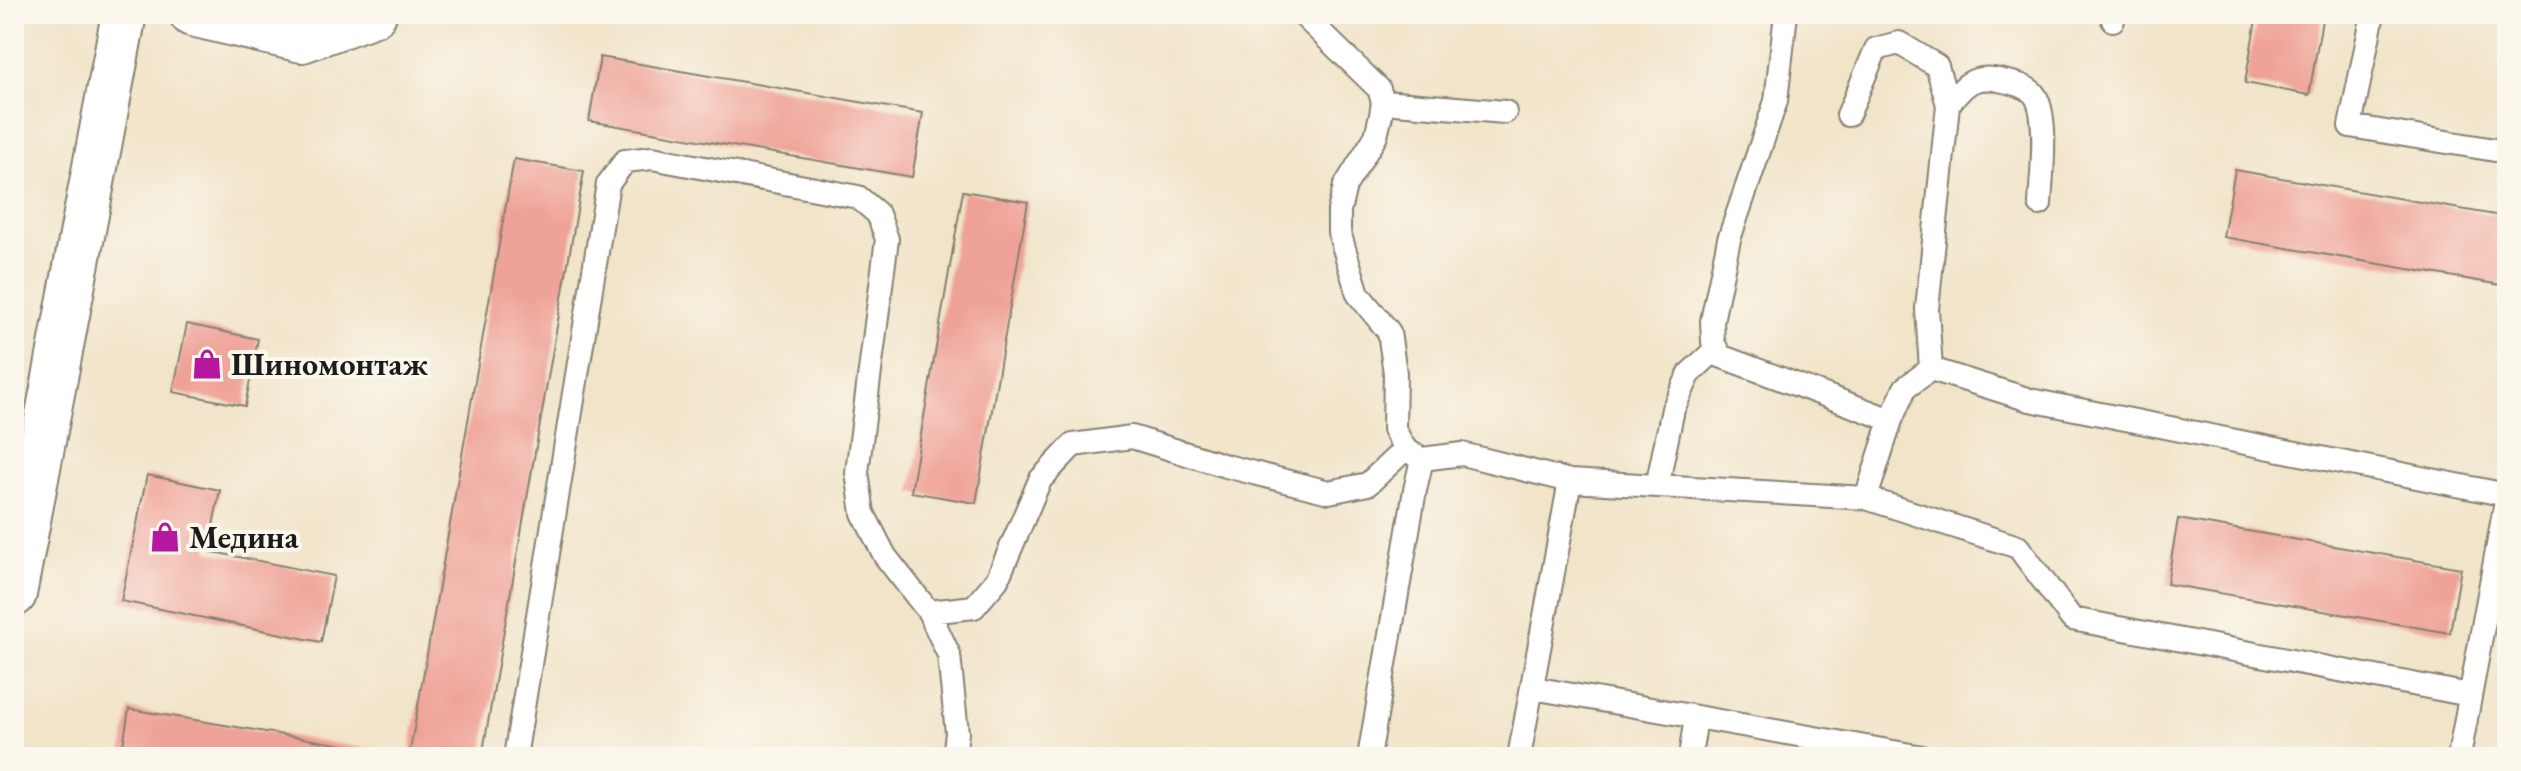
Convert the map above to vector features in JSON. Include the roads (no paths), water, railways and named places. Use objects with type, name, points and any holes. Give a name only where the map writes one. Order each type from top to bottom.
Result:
[{"type":"street","points":[[14,594],[24,483],[124,14]]},
{"type":"street","points":[[192,14],[302,40],[374,14]]},
{"type":"lane","points":[[1302,14],[1379,89],[1383,102],[1376,136],[1345,186],[1339,211],[1339,232],[1358,294],[1389,332],[1395,373],[1394,429],[1413,454],[1412,505],[1369,757]]},
{"type":"lane","points":[[1786,14],[1776,101],[1729,239],[1711,332],[1720,356],[1891,420]]},
{"type":"lane","points":[[2373,14],[2350,126],[2507,152]]},
{"type":"lane","points":[[1848,115],[1876,49],[1899,43],[1937,66],[1948,105],[1927,309],[1931,369]]},
{"type":"lane","points":[[1948,105],[1962,87],[1984,77],[2022,85],[2035,95],[2042,119],[2040,204]]},
{"type":"lane","points":[[1383,102],[1505,112]]},
{"type":"lane","points":[[515,757],[608,184],[625,161],[652,158],[858,197],[878,214],[887,239],[857,472],[863,513],[879,545],[929,612],[949,655],[957,733],[954,757]]},
{"type":"lane","points":[[1657,486],[1673,409],[1690,373],[1716,349]]},
{"type":"lane","points":[[1866,498],[1891,420],[1905,388],[1931,369]]},
{"type":"lane","points":[[1931,369],[2030,400],[2507,496],[2459,757]]},
{"type":"lane","points":[[929,612],[974,607],[997,580],[1040,480],[1073,445],[1132,437],[1226,466],[1329,492],[1368,484],[1413,454],[1462,454],[1570,481],[1866,498],[2018,547],[2072,619],[2470,695]]},
{"type":"lane","points":[[1519,757],[1570,481]]},
{"type":"lane","points":[[1533,688],[1922,757]]},
{"type":"lane","points":[[1690,757],[1696,717]]},
{"type":"place","name":"Шиномонтаж","points":[[207,364]]},
{"type":"place","name":"Медина","points":[[165,537]]}]
